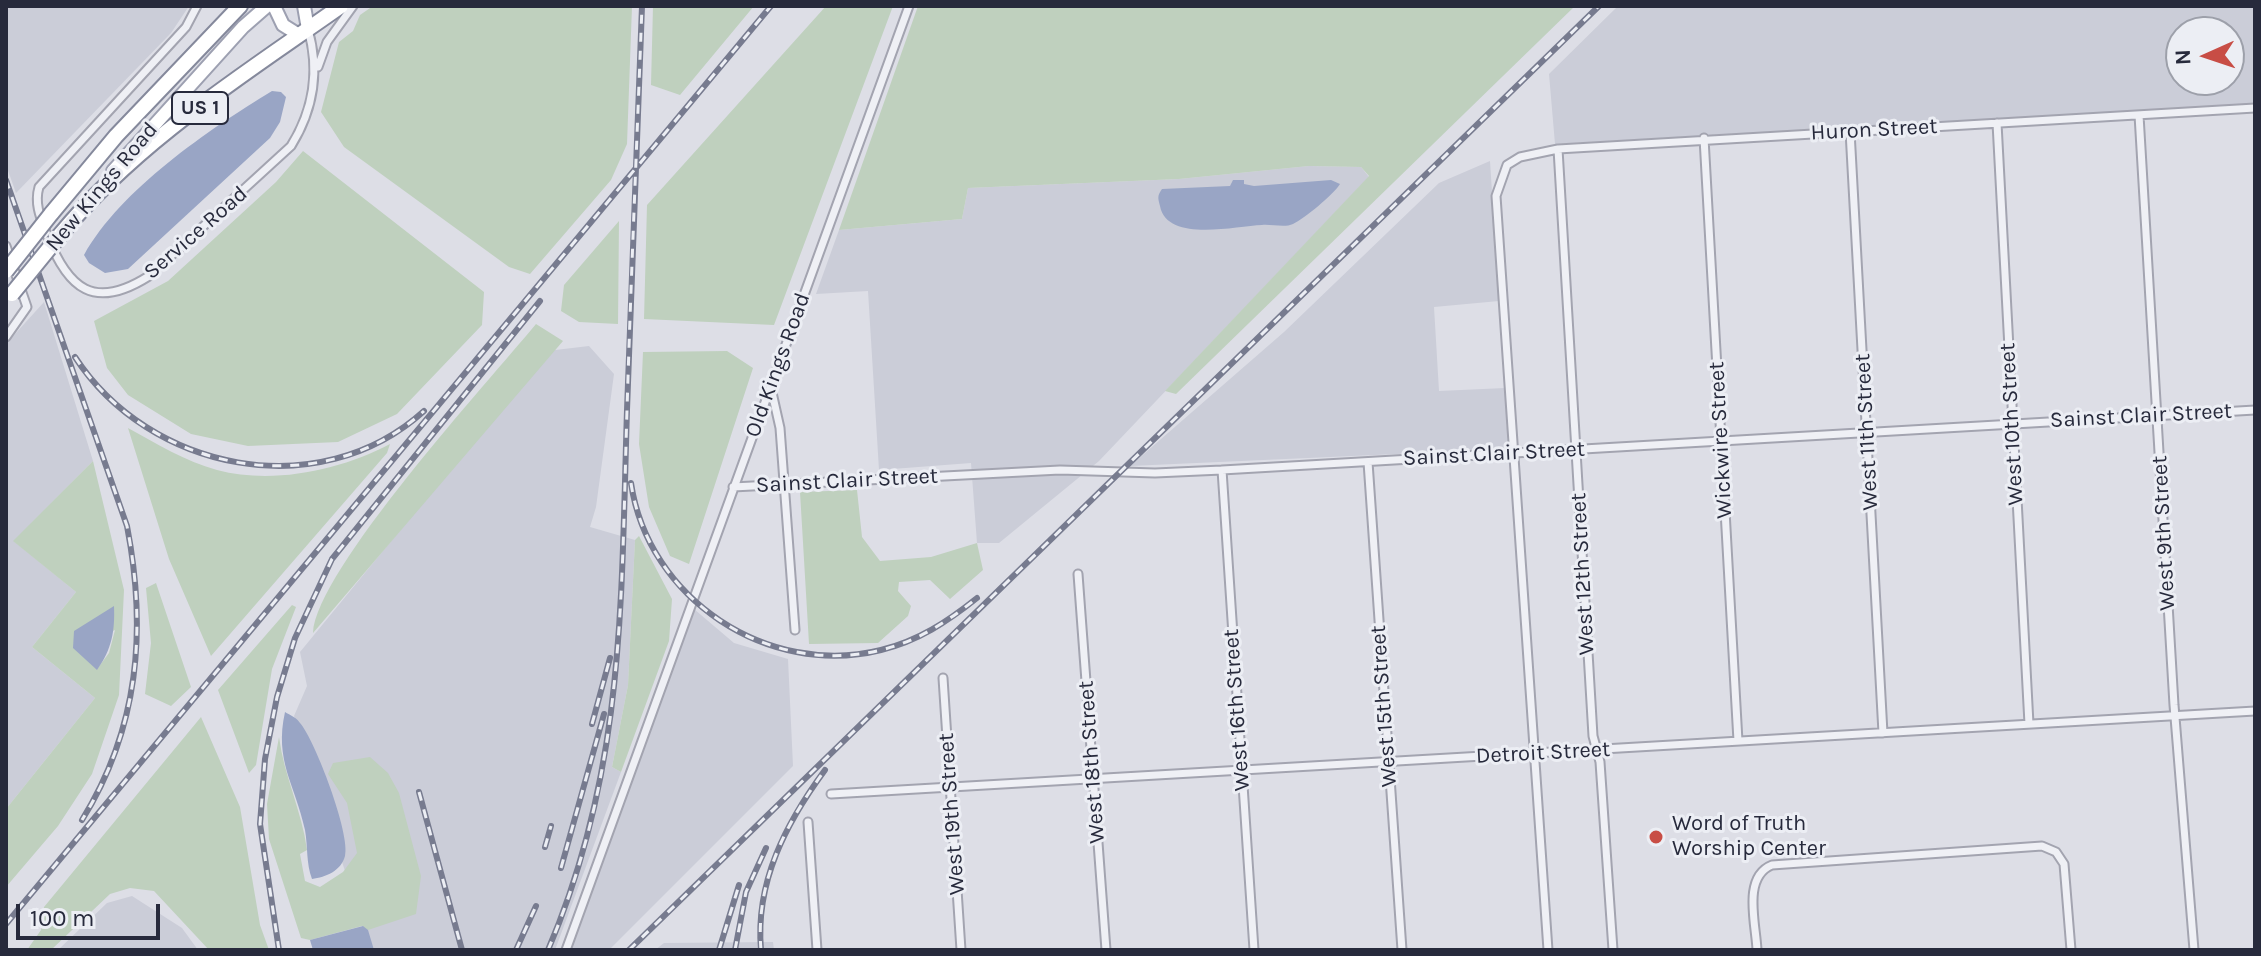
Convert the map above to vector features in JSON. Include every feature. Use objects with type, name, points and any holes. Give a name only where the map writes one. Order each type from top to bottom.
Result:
[{"type":"highway","name":"New Kings Road","points":[[6,271],[116,136],[240,6]]},
{"type":"highway","name":"US 1","points":[[95,192],[194,112],[341,6]]},
{"type":"highway","name":"New Kings Road","points":[[9,298],[95,192]]},
{"type":"main road","points":[[243,27],[252,6]]},
{"type":"main road","name":"New Kings Road","points":[[95,192],[243,27],[267,6]]},
{"type":"main road","points":[[274,6],[283,25],[304,32],[304,6]]},
{"type":"street","name":"Service Road","points":[[197,6],[186,27],[45,177],[36,197],[59,266],[68,279],[97,293],[129,289],[149,276],[274,165],[303,126],[314,84],[315,52],[304,32]]},
{"type":"street","points":[[223,24],[228,6]]},
{"type":"street","points":[[314,84],[327,42],[353,6]]},
{"type":"street","name":"Old Kings Road","points":[[566,950],[909,6]]},
{"type":"street","name":"Huron Street","points":[[1513,454],[1497,201],[1501,175],[1520,157],[1558,149],[1704,138],[2255,108]]},
{"type":"street","name":"West 9th Street","points":[[2139,115],[2176,715],[2194,950]]},
{"type":"street","name":"West 10th Street","points":[[1997,123],[2029,724]]},
{"type":"street","name":"West 11th Street","points":[[1850,131],[1883,733]]},
{"type":"street","name":"Wickwire Street","points":[[1704,138],[1738,741]]},
{"type":"street","name":"West 12th Street","points":[[1558,149],[1593,736],[1598,750],[1613,950]]},
{"type":"street","points":[[6,246],[27,307],[6,337]]},
{"type":"street","points":[[770,386],[780,428],[795,630]]},
{"type":"street","name":"Sainst Clair Street","points":[[733,487],[1060,470],[1130,473],[1222,470],[2255,410]]},
{"type":"street","points":[[1513,454],[1548,950]]},
{"type":"street","name":"West 15th Street","points":[[1368,462],[1402,950]]},
{"type":"street","name":"West 16th Street","points":[[1222,470],[1254,950]]},
{"type":"street","name":"West 18th Street","points":[[1078,574],[1106,950]]},
{"type":"street","name":"West 19th Street","points":[[943,678],[961,950]]},
{"type":"street","name":"Detroit Street","points":[[831,794],[2255,711]]},
{"type":"street","points":[[808,822],[817,950]]},
{"type":"street","points":[[1757,950],[1753,888],[1758,874],[1772,865],[2042,846],[2056,852],[2064,864],[2071,950]]},
{"type":"shaded area","points":[[6,6],[189,6],[171,33],[16,193],[6,165]]},
{"type":"shaded area","points":[[1618,6],[2255,6],[2255,104],[1555,144],[1549,74]]},
{"type":"shaded area","points":[[1490,161],[1499,301],[1434,307],[1439,391],[1505,388],[1508,449],[1130,466],[1284,332],[1439,183]]},
{"type":"shaded area","points":[[1309,166],[1361,167],[1369,177],[1099,461],[999,543],[977,543],[971,463],[879,470],[868,291],[816,294],[839,230],[962,219],[968,188],[1179,179]]},
{"type":"shaded area","points":[[44,302],[93,461],[14,541],[76,592],[32,647],[95,698],[6,809],[6,344]]},
{"type":"shaded area","points":[[589,346],[614,374],[596,507],[590,527],[635,540],[628,685],[612,767],[621,772],[555,950],[371,950],[294,716],[307,686],[300,652],[547,351]]},
{"type":"shaded area","points":[[694,609],[734,643],[788,659],[793,766],[609,950],[571,950]]},
{"type":"shaded area","points":[[132,896],[182,928],[198,950],[58,950],[107,903]]},
{"type":"shaded area","points":[[773,942],[774,950],[655,950],[664,943]]},
{"type":"green space","points":[[373,6],[632,6],[627,144],[611,180],[530,274],[509,267],[344,147],[321,112],[339,42],[353,31],[360,15]]},
{"type":"green space","points":[[653,6],[754,6],[680,95],[651,85]]},
{"type":"green space","points":[[826,6],[893,6],[774,325],[644,319],[647,205]]},
{"type":"green space","points":[[918,6],[1575,6],[1176,394],[1165,391],[1369,176],[1361,167],[1309,166],[1179,179],[968,188],[962,219],[839,230]]},
{"type":"green space","points":[[303,151],[484,292],[482,325],[397,414],[338,442],[248,446],[191,434],[128,395],[107,368],[94,321],[168,281],[276,182]]},
{"type":"green space","points":[[619,221],[618,324],[579,322],[561,311],[564,285]]},
{"type":"green space","points":[[536,324],[563,341],[313,633],[322,604],[342,566],[372,523]]},
{"type":"green space","points":[[727,351],[753,368],[689,564],[670,556],[649,507],[639,444],[643,352]]},
{"type":"green space","points":[[128,428],[171,452],[205,466],[261,476],[328,468],[390,444],[387,453],[211,656],[169,559]]},
{"type":"green space","points":[[93,461],[124,590],[119,695],[92,774],[58,826],[6,887],[6,809],[95,698],[32,647],[76,592],[13,541]],"holes":[[[115,630],[109,653],[97,669],[74,648]]]},
{"type":"green space","points":[[857,490],[862,537],[880,561],[931,557],[977,543],[983,570],[950,599],[930,580],[899,582],[898,591],[911,606],[908,616],[878,643],[809,644],[800,492]]},
{"type":"green space","points":[[639,536],[672,599],[669,641],[621,772],[612,767],[628,685],[635,540]]},
{"type":"green space","points":[[156,583],[191,687],[171,706],[145,694],[151,643],[146,588]]},
{"type":"green space","points":[[292,605],[296,607],[272,669],[256,765],[249,773],[218,690]]},
{"type":"green space","points":[[201,717],[240,807],[260,925],[269,950],[209,950],[154,891],[130,888],[110,894],[51,950],[27,950],[41,930],[44,907]]},
{"type":"green space","points":[[279,737],[305,836],[307,850],[300,854],[305,881],[320,887],[343,872],[357,853],[347,803],[328,774],[333,763],[370,757],[388,773],[399,793],[421,876],[416,914],[368,930],[362,926],[310,940],[301,938],[269,839],[267,804]]},
{"type":"water","points":[[272,91],[281,92],[286,97],[280,122],[270,138],[128,269],[105,273],[89,263],[84,255],[100,231],[143,184],[194,143]]},
{"type":"water","points":[[1233,180],[1244,180],[1244,184],[1254,186],[1331,180],[1340,184],[1311,212],[1286,226],[1188,229],[1175,225],[1165,217],[1160,206],[1158,197],[1162,189],[1230,186]]},
{"type":"water","points":[[114,606],[112,640],[97,670],[73,648],[74,631]]},
{"type":"water","points":[[285,712],[299,721],[314,748],[343,829],[345,856],[340,866],[328,875],[312,879],[305,830],[284,759],[282,729]]},
{"type":"water","points":[[363,926],[368,930],[374,950],[313,950],[310,940]]},
{"type":"railway","points":[[548,950],[573,883],[592,817],[614,684],[623,550],[642,6]]},
{"type":"railway","points":[[6,924],[771,6]]},
{"type":"railway","points":[[629,950],[1599,6]]},
{"type":"railway","points":[[6,180],[127,526],[133,565],[137,640],[127,714],[116,750],[82,820]]},
{"type":"railway","points":[[279,950],[260,824],[265,759],[277,697],[295,638],[332,559],[540,301]]},
{"type":"railway","points":[[75,357],[107,396],[146,427],[190,449],[238,462],[287,466],[336,459],[382,441],[424,411]]},
{"type":"railway","points":[[631,483],[642,525],[661,562],[688,594],[720,620],[757,640],[797,652],[839,656],[881,650],[932,630],[977,598]]},
{"type":"railway","points":[[592,724],[610,658]]},
{"type":"railway","points":[[561,868],[604,714]]},
{"type":"railway","points":[[761,950],[763,901],[776,854],[798,811],[825,770]]},
{"type":"railway","points":[[419,792],[462,950]]},
{"type":"railway","points":[[545,847],[551,826]]},
{"type":"railway","points":[[735,950],[746,892],[766,848]]},
{"type":"railway","points":[[719,950],[739,885]]},
{"type":"railway","points":[[516,950],[536,906]]},
{"type":"place","name":"Word of Truth Worship Center","points":[[1656,837]]}]
